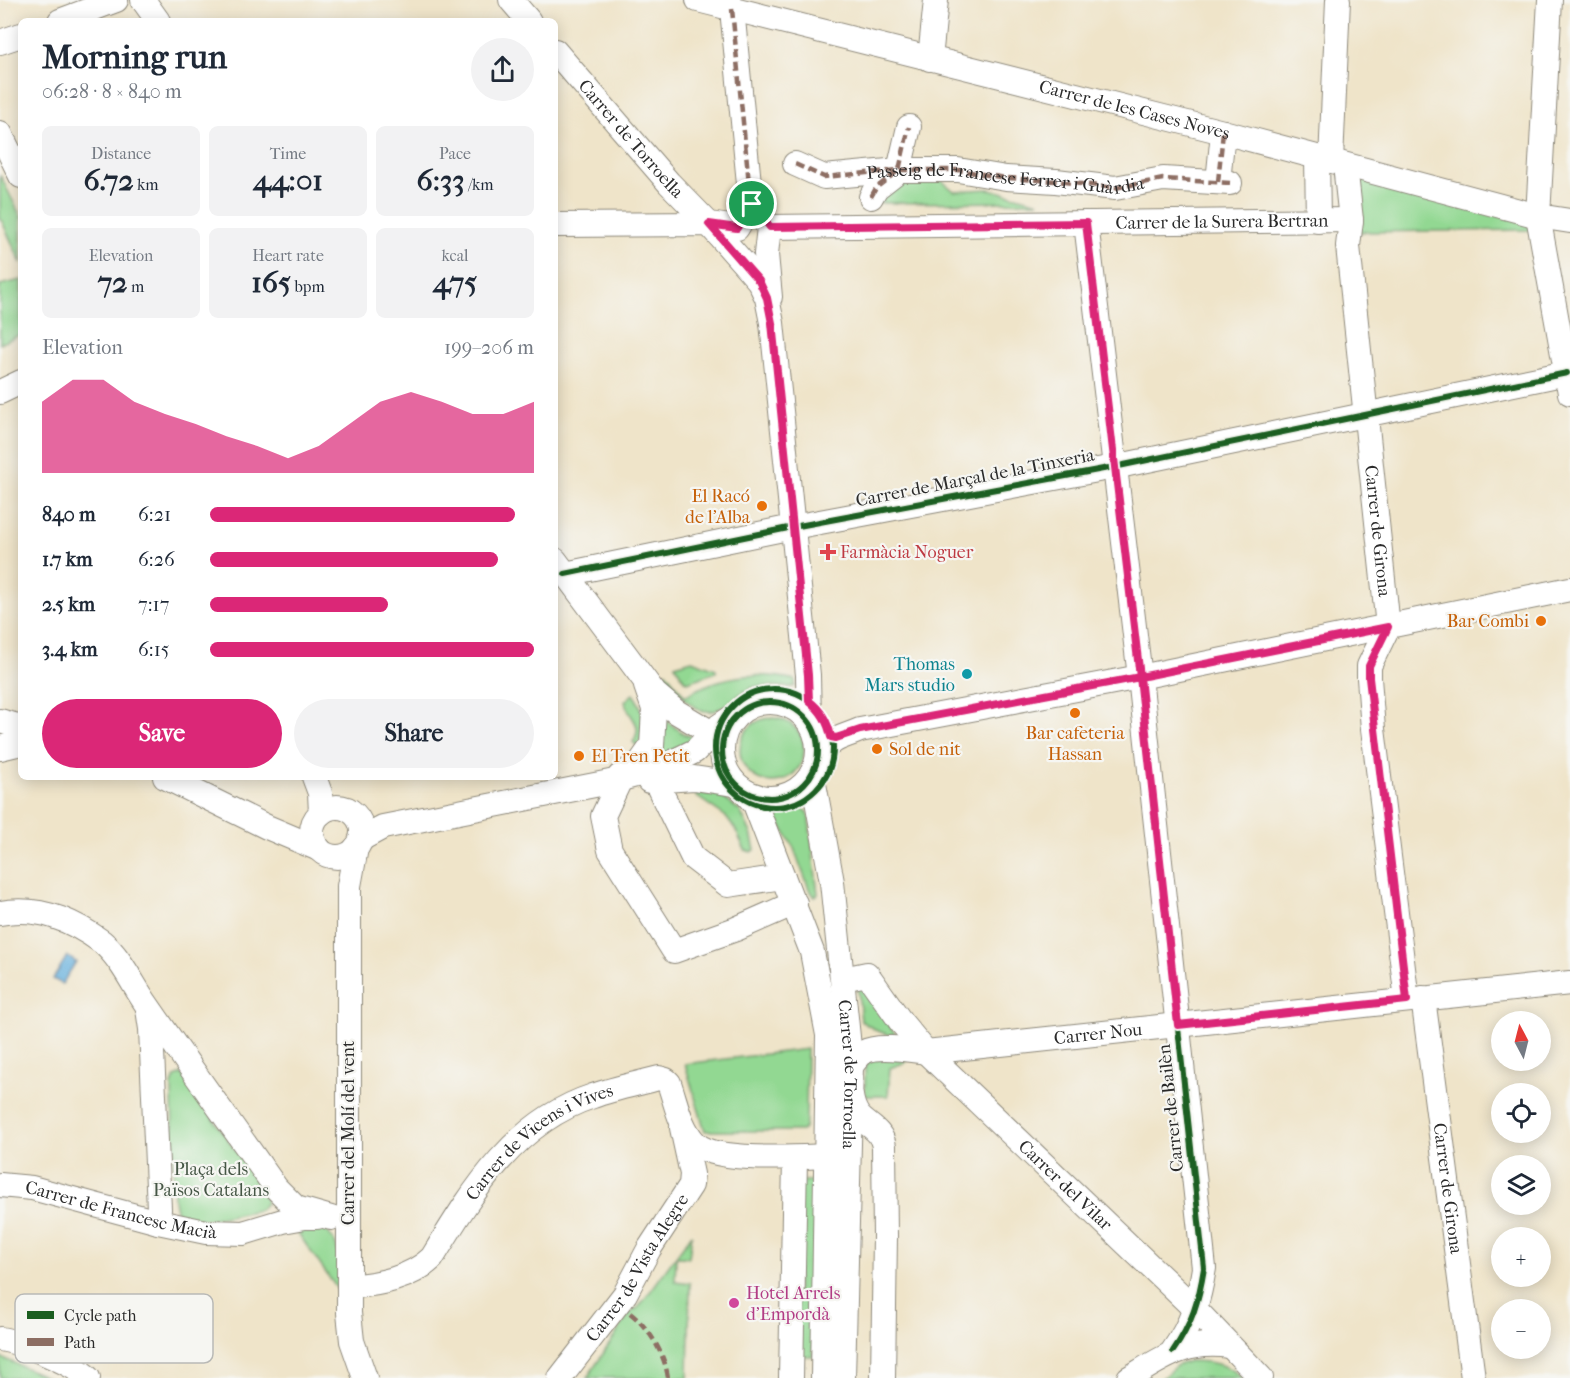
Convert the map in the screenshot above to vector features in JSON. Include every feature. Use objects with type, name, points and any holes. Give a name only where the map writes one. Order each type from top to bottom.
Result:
[{"type":"street","points":[[68,18],[116,0]]},
{"type":"street","points":[[143,0],[156,18]]},
{"type":"street","points":[[510,0],[526,18]]},
{"type":"street","name":"Carrer de les Cases Noves","points":[[698,0],[1223,132],[1538,216],[1570,221]]},
{"type":"street","points":[[930,59],[936,0]]},
{"type":"street","name":"Carrer de Girona","points":[[1338,0],[1331,161],[1351,220],[1348,246],[1388,627],[1369,666],[1369,678],[1473,1378]]},
{"type":"street","points":[[1550,0],[1538,216],[1568,383]]},
{"type":"street","points":[[732,9],[752,204],[770,227]]},
{"type":"street","points":[[0,42],[18,36]]},
{"type":"street","name":"Carrer de Torroella","points":[[558,54],[669,183],[759,281],[767,298],[772,323]]},
{"type":"street","points":[[871,197],[876,188],[899,170],[909,127]]},
{"type":"street","name":"Passeig de Francesc Ferrer i Guàrdia","points":[[795,164],[824,177],[899,170],[958,170],[1006,178],[1115,188],[1163,179],[1224,183],[1223,132]]},
{"type":"street","points":[[0,133],[18,170]]},
{"type":"street","points":[[1318,221],[1331,161]]},
{"type":"street","points":[[558,225],[709,224],[737,228],[752,204]]},
{"type":"street","name":"Carrer de la Surera Bertran","points":[[770,227],[1351,220]]},
{"type":"street","name":"Carrer de Bailèn","points":[[1086,223],[1140,677],[1204,1268],[1199,1300],[1173,1352]]},
{"type":"street","name":"Carrer de Torroella","points":[[770,227],[766,254],[772,323],[808,675],[820,730]]},
{"type":"street","points":[[0,392],[18,383]]},
{"type":"street","name":"Carrer de Marçal de la Tinxeria","points":[[560,567],[793,527],[1114,467],[1366,415],[1568,383]]},
{"type":"street","points":[[560,567],[649,687],[675,711],[717,739]]},
{"type":"street","points":[[820,730],[860,730],[1140,677],[1570,590]]},
{"type":"street","points":[[649,687],[654,709],[652,746],[640,763],[615,782],[603,816],[610,850],[674,951],[736,929],[795,903]]},
{"type":"street","points":[[615,782],[694,778],[738,786],[757,796],[773,798],[783,796],[802,786],[829,742],[820,730],[795,709],[773,702],[756,704],[740,712],[719,726],[717,739],[723,762],[738,786],[755,804],[795,903],[813,952],[827,1028],[823,1378]]},
{"type":"street","points":[[0,721],[18,726]]},
{"type":"street","points":[[171,780],[267,827],[332,836],[615,782],[660,769],[681,760],[717,739]]},
{"type":"street","points":[[0,748],[18,744]]},
{"type":"street","name":"Carrer de Torroella","points":[[815,766],[832,882],[851,1066],[843,1378]]},
{"type":"street","name":"Carrer del Molí del vent","points":[[315,780],[349,886],[340,1219],[349,1287],[352,1341],[365,1378]]},
{"type":"street","points":[[655,780],[693,858],[728,885],[783,877]]},
{"type":"street","points":[[0,912],[18,909],[45,912],[74,924],[104,944],[127,972],[147,1005],[276,1188],[296,1208],[340,1219]]},
{"type":"street","points":[[843,979],[867,974],[901,1022],[926,1052]]},
{"type":"street","name":"Carrer Nou","points":[[926,1052],[1570,983]]},
{"type":"street","points":[[147,1005],[151,1029],[158,1222]]},
{"type":"street","points":[[851,1066],[865,1052],[871,1050],[892,1048],[926,1052]]},
{"type":"street","name":"Carrer del Vilar","points":[[926,1052],[1195,1309],[1261,1378]]},
{"type":"street","points":[[153,1091],[162,1073],[172,1067],[183,1065],[193,1069]]},
{"type":"street","name":"Carrer de Vicens i Vives","points":[[349,1287],[383,1282],[411,1274],[423,1266],[432,1258],[495,1165],[537,1123],[592,1096],[659,1078],[669,1083],[679,1114],[695,1143],[704,1149],[717,1155],[795,1158],[826,1156]]},
{"type":"street","points":[[850,1094],[853,1108],[883,1138],[885,1236],[883,1378]]},
{"type":"street","name":"Carrer de Vista Alegre","points":[[560,1378],[626,1294],[649,1249],[691,1185],[692,1174],[679,1114]]},
{"type":"street","points":[[683,1199],[711,1164],[728,1155]]},
{"type":"street","points":[[790,1378],[795,1158]]},
{"type":"street","name":"Carrer de Francesc Macià","points":[[0,1185],[32,1188],[158,1222],[206,1232],[243,1233],[305,1217],[340,1219]]},
{"type":"street","name":"Carrer de Francesc Macià","points":[[243,1233],[257,1227],[270,1216],[275,1206],[276,1188]]},
{"type":"street","points":[[0,1339],[15,1342]]},
{"type":"street","points":[[1129,1378],[1173,1352],[1209,1343],[1229,1346]]},
{"type":"street","points":[[63,1363],[84,1373],[88,1378]]},
{"type":"green space","points":[[1351,171],[1527,222],[1532,230],[1358,232]]},
{"type":"green space","points":[[0,175],[18,211],[18,256],[0,217]]},
{"type":"green space","points":[[941,180],[954,191],[989,189],[1039,202],[878,203],[893,183]]},
{"type":"green space","points":[[18,281],[18,335],[0,344],[0,285]]},
{"type":"green space","points":[[692,660],[716,669],[716,672],[685,681],[675,665]]},
{"type":"green space","points":[[666,672],[685,696],[711,683],[738,677],[781,677],[795,680],[795,686],[754,687],[711,712],[703,711],[688,701],[664,674]]},
{"type":"green space","points":[[633,694],[643,713],[644,720],[643,733],[637,746],[633,742],[637,730],[636,725],[625,701]]},
{"type":"green space","points":[[772,718],[790,724],[798,732],[804,750],[798,768],[790,776],[772,782],[754,776],[746,768],[740,750],[746,732],[754,724]]},
{"type":"green space","points":[[664,719],[684,734],[695,738],[656,759]]},
{"type":"green space","points":[[698,793],[719,795],[740,811],[751,833],[755,850],[751,852],[745,850],[735,829],[725,816],[696,796]]},
{"type":"green space","points":[[802,808],[808,812],[818,894],[815,897],[809,889],[793,846],[777,819],[779,815]]},
{"type":"green space","points":[[857,978],[897,1037],[877,1031],[861,1021]]},
{"type":"green space","points":[[807,1049],[806,1119],[805,1128],[802,1131],[705,1131],[685,1064]]},
{"type":"green space","points":[[905,1058],[906,1062],[890,1068],[888,1096],[865,1096],[865,1066],[872,1059]]},
{"type":"green space","name":"Plaça dels Països Catalans","points":[[182,1074],[266,1194],[266,1203],[260,1210],[201,1220],[185,1219],[178,1213],[174,1199],[172,1085],[175,1077]]},
{"type":"green space","points":[[799,1181],[816,1181],[813,1356],[796,1356]]},
{"type":"green space","points":[[293,1226],[322,1227],[329,1233],[339,1257],[340,1293]]},
{"type":"green space","points":[[692,1234],[689,1257],[676,1257],[675,1281],[690,1283],[688,1378],[587,1378],[630,1313],[639,1307]]},
{"type":"green space","points":[[0,1358],[7,1360],[49,1378],[0,1378]]},
{"type":"green space","points":[[1189,1361],[1218,1364],[1231,1369],[1243,1378],[1162,1378],[1176,1366]]},
{"type":"water","points":[[67,956],[76,962],[62,984],[53,979]]},
{"type":"marked path","points":[[732,9],[751,204]]},
{"type":"marked path","points":[[871,197],[876,188],[899,170],[909,127]]},
{"type":"marked path","points":[[1218,182],[1223,132]]},
{"type":"marked path","points":[[795,164],[824,177],[899,170],[958,170],[1006,178],[1115,188],[1163,179],[1230,183]]},
{"type":"marked path","points":[[1381,641],[1369,666],[1369,678],[1406,992]]},
{"type":"marked path","points":[[630,1313],[644,1326],[655,1342],[668,1378]]},
{"type":"cycle path","points":[[1086,223],[1140,677],[1204,1268],[1194,1311],[1173,1351]]},
{"type":"cycle path","points":[[565,574],[793,527],[1114,467],[1567,373]]},
{"type":"cycle path","points":[[774,689],[797,694],[816,706],[828,725],[833,748],[828,771],[816,790],[797,802],[774,807],[751,802],[732,790],[720,771],[715,748],[720,725],[732,706],[751,694],[774,689]]},
{"type":"cycle path","points":[[770,702],[788,706],[804,716],[814,732],[818,750],[814,768],[804,784],[788,794],[770,798],[752,794],[736,784],[726,768],[722,750],[726,732],[736,716],[752,706],[770,702]]},
{"type":"place","name":"El Racó de l'Alba","points":[[762,506]]},
{"type":"place","name":"Farmàcia Noguer","points":[[828,552]]},
{"type":"place","name":"Bar Combi","points":[[1541,621]]},
{"type":"place","name":"Thomas Mars studio","points":[[967,674]]},
{"type":"place","name":"Bar cafeteria Hassan","points":[[1075,713]]},
{"type":"place","name":"Sol de nit","points":[[877,749]]},
{"type":"place","name":"El Tren Petit","points":[[579,756]]},
{"type":"place","name":"Hotel Arrels d'Empordà","points":[[734,1303]]},
{"type":"route","points":[[752,204],[737,228],[709,224],[759,281],[767,298],[772,323],[809,701],[821,713],[831,737],[836,738],[860,730],[1140,677],[1388,627],[1369,666],[1369,678],[1373,729],[1407,1000],[1178,1025],[1140,677],[1086,223],[770,227],[752,204]]}]
